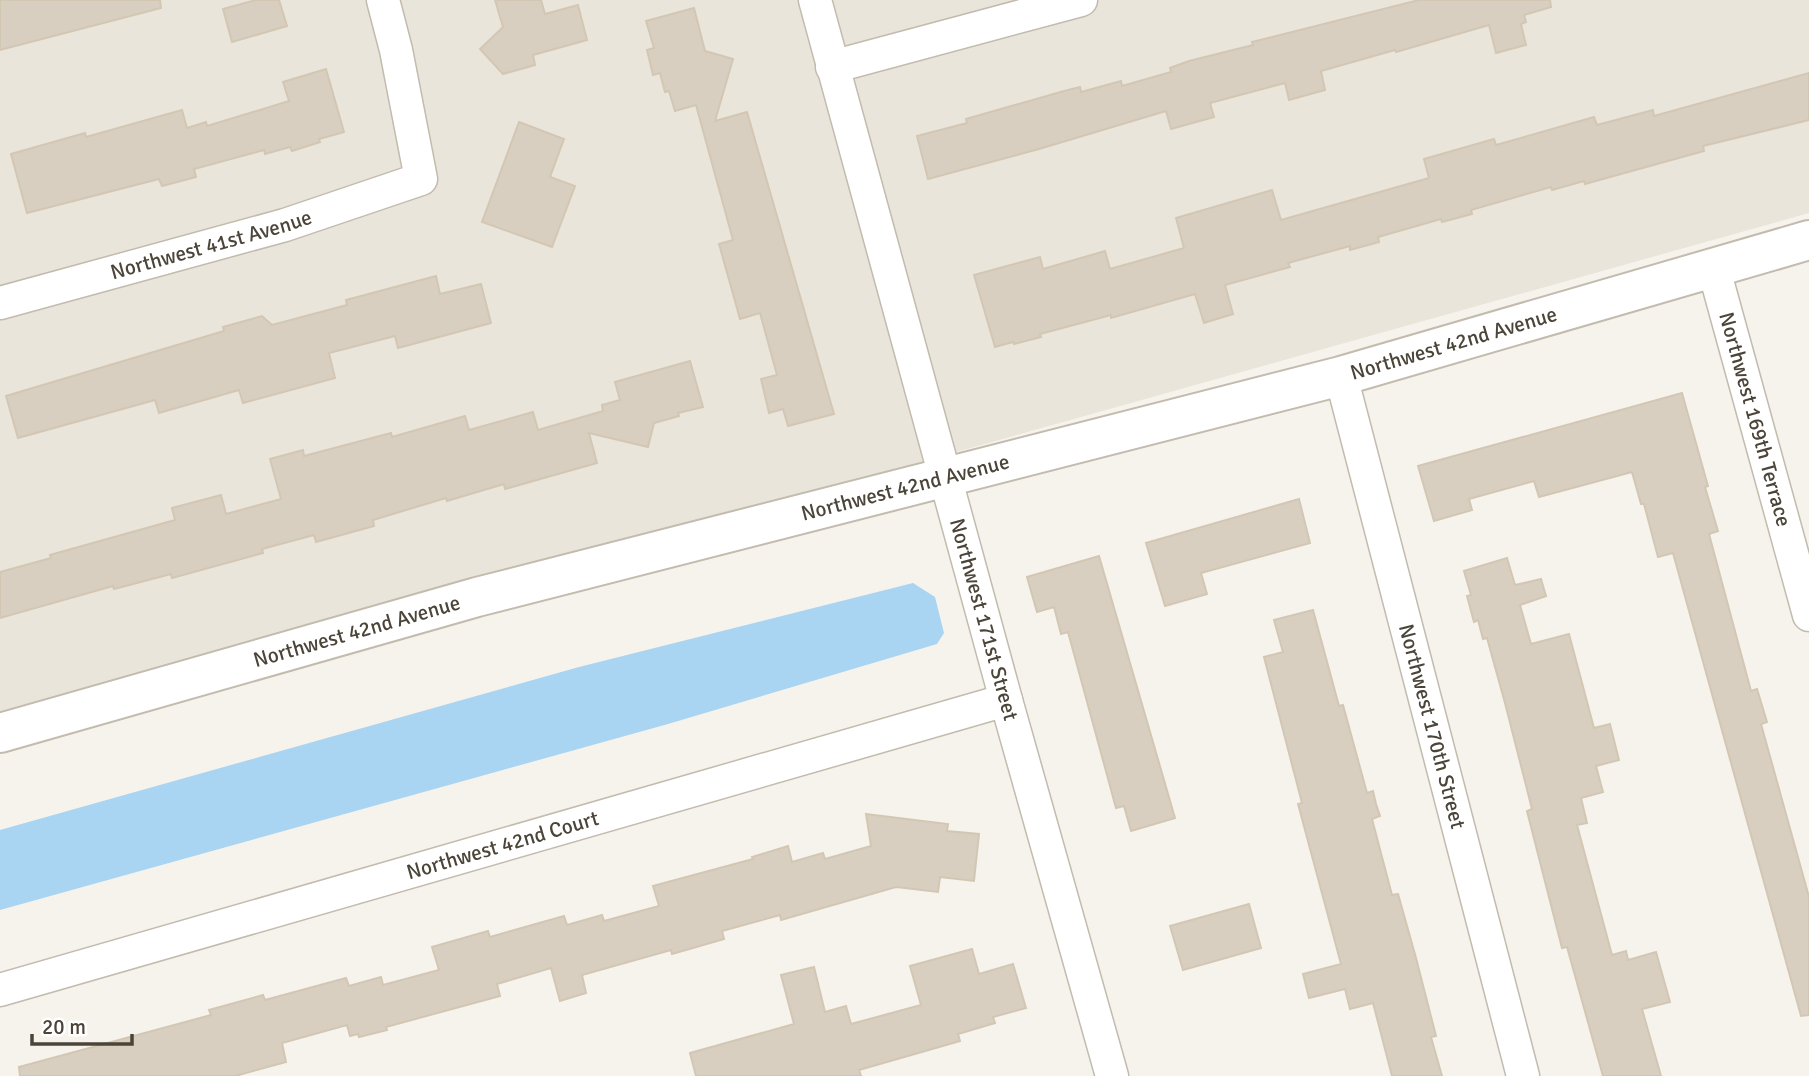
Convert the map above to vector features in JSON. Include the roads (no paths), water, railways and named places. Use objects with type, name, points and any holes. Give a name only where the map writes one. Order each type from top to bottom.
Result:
[{"type":"street","name":"Northwest 41st Avenue","points":[[0,303],[285,225],[421,179],[397,50],[383,0]]},
{"type":"street","name":"Northwest 171st Street","points":[[815,0],[1111,1076]]},
{"type":"street","points":[[832,67],[1081,0]]},
{"type":"street","name":"Northwest 42nd Avenue","points":[[0,733],[477,597],[1341,376],[1809,240]]},
{"type":"street","name":"Northwest 169th Terrace","points":[[1713,266],[1809,615]]},
{"type":"street","name":"Northwest 170th Street","points":[[1341,376],[1523,1076]]},
{"type":"street","name":"Northwest 42nd Court","points":[[0,990],[1006,700]]},
{"type":"water","points":[[913,583],[935,597],[944,633],[937,644],[668,724],[0,910],[0,830],[579,667]]}]
